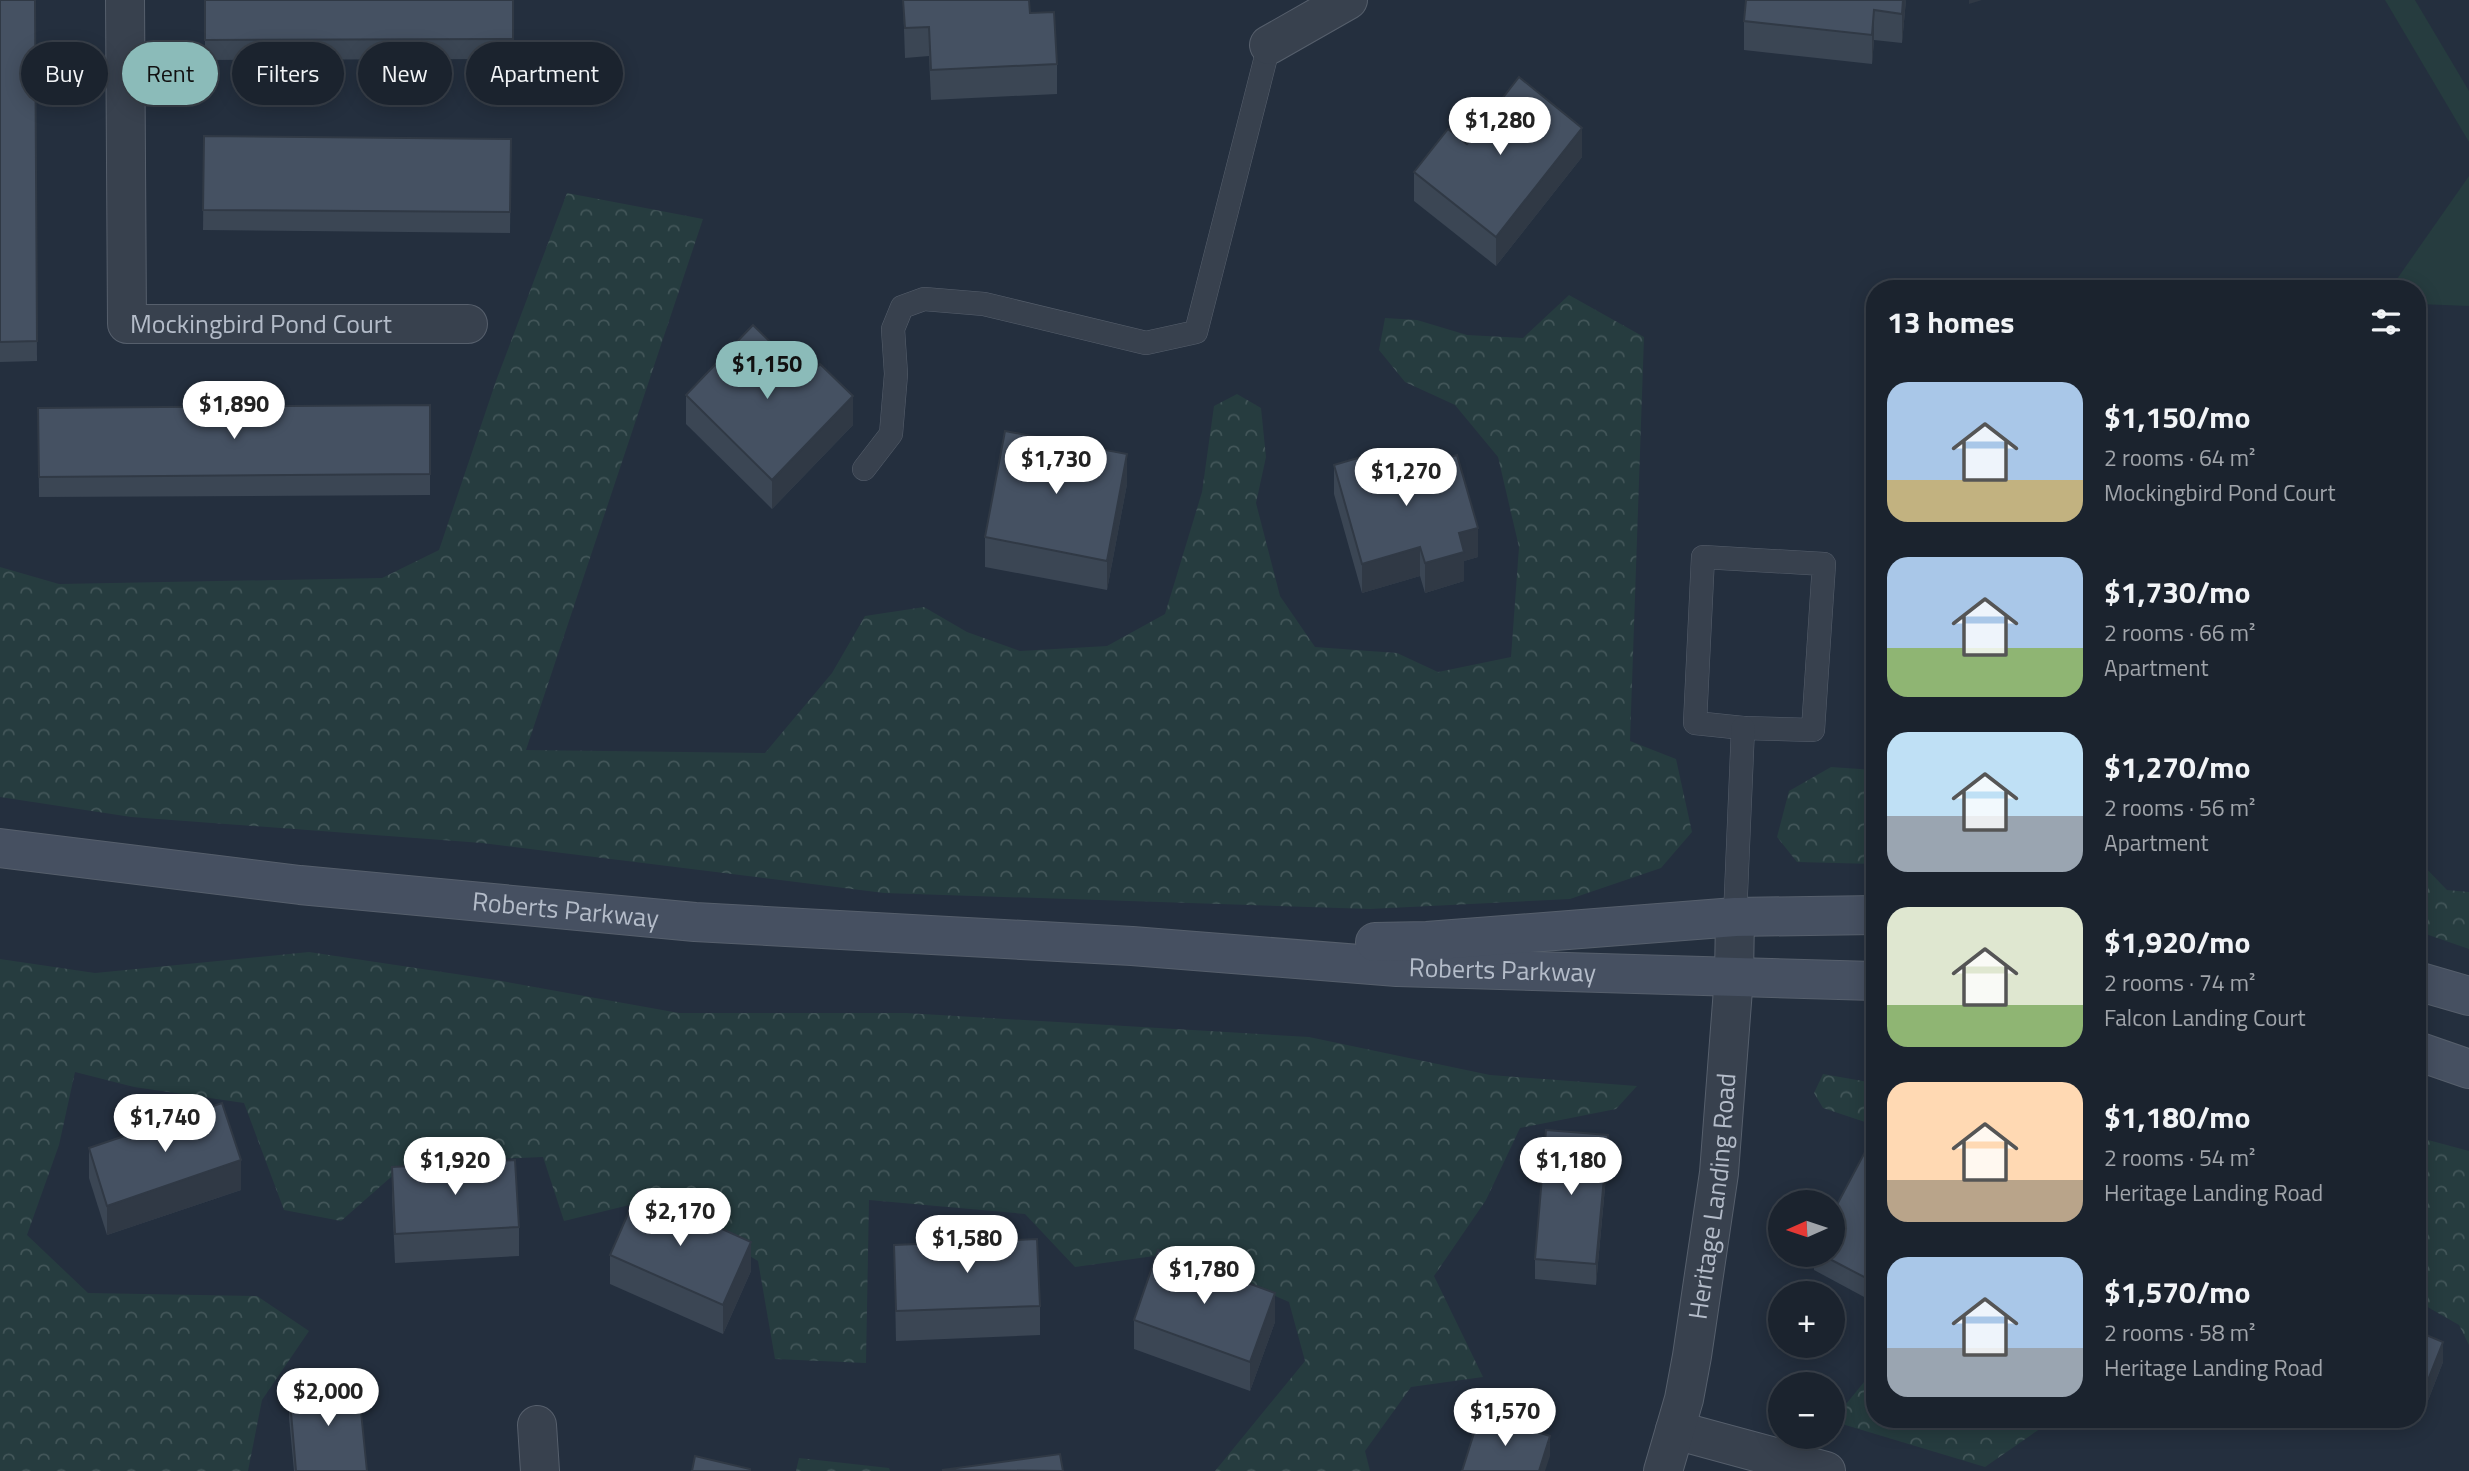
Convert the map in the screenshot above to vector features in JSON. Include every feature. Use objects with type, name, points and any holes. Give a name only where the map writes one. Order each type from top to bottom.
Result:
[{"type":"main road","name":"Roberts Parkway","points":[[0,848],[300,885],[695,922],[1132,946],[1397,967],[1866,981]]},
{"type":"main road","name":"Roberts Parkway","points":[[1132,946],[1427,941],[1735,917],[1866,915]]},
{"type":"main road","points":[[2426,984],[2469,996]]},
{"type":"main road","points":[[2426,1054],[2469,1069]]},
{"type":"street","name":"Mockingbird Pond Court","points":[[125,0],[127,324],[468,324]]},
{"type":"street","points":[[1269,45],[1348,0]]},
{"type":"street","name":"Heritage Landing Road","points":[[1663,1471],[1692,1356],[1719,1173],[1734,976],[1735,917]]},
{"type":"street","points":[[537,1425],[540,1471]]},
{"type":"street","points":[[1675,1430],[1826,1471]]},
{"type":"lane","points":[[864,469],[891,434],[895,374],[893,329],[902,307],[924,299],[984,304],[1146,344],[1196,332],[1269,45]]},
{"type":"lane","points":[[1703,557],[1824,565],[1813,730],[1743,728],[1695,723],[1703,557]]},
{"type":"lane","points":[[1735,917],[1743,728]]},
{"type":"green space","points":[[2385,0],[2415,0],[2469,91],[2469,142]]},
{"type":"green space","points":[[2469,176],[2469,306],[2426,304],[2426,280],[2396,280]]},
{"type":"green space","points":[[567,193],[703,219],[526,750],[765,753],[832,673],[865,616],[924,607],[967,632],[1020,651],[1107,646],[1165,614],[1202,492],[1214,406],[1237,394],[1261,408],[1266,457],[1256,503],[1280,596],[1315,647],[1397,653],[1438,672],[1511,657],[1519,547],[1498,457],[1455,405],[1405,382],[1379,350],[1385,318],[1417,320],[1467,335],[1523,338],[1569,295],[1644,337],[1630,741],[1676,759],[1692,832],[1661,868],[1570,899],[1370,909],[884,893],[482,843],[131,817],[0,797],[0,567],[59,584],[382,578],[439,550],[496,381]]},
{"type":"green space","points":[[1831,767],[1866,769],[1866,864],[1797,862],[1777,837],[1789,791]]},
{"type":"green space","points":[[2426,868],[2447,890],[2469,892],[2469,949],[2426,934]]},
{"type":"green space","points":[[309,952],[496,980],[679,1013],[906,1013],[1309,1037],[1490,1075],[1637,1086],[1616,1109],[1520,1128],[1486,1200],[1434,1276],[1483,1377],[1411,1387],[1365,1451],[1370,1471],[1215,1471],[1305,1361],[1289,1302],[1176,1253],[1075,1267],[1025,1214],[869,1200],[866,1363],[775,1359],[758,1261],[654,1199],[564,1221],[543,1157],[407,1163],[341,1221],[284,1210],[244,1103],[134,1087],[75,1072],[59,1145],[27,1235],[88,1293],[257,1296],[309,1331],[262,1400],[248,1471],[0,1471],[0,959],[95,973]]},
{"type":"green space","points":[[1823,1074],[1866,1082],[1866,1122],[1823,1108],[1814,1093]]},
{"type":"green space","points":[[2426,1139],[2469,1151],[2469,1345],[2459,1325],[2426,1306]]},
{"type":"green space","points":[[1866,1380],[1866,1428],[2041,1428],[1985,1467],[1845,1425],[1845,1405]]},
{"type":"green space","points":[[799,1458],[889,1468],[890,1471],[796,1471]]},
{"type":"building","points":[[0,0],[35,0],[35,42],[21,42],[21,105],[36,105],[37,341],[0,342]]},
{"type":"building","points":[[205,0],[513,0],[513,39],[205,40]]},
{"type":"building","points":[[903,0],[1029,0],[1030,13],[1054,12],[1057,64],[931,70],[929,27],[905,28]]},
{"type":"building","points":[[1746,0],[1903,0],[1902,14],[1874,10],[1872,35],[1744,21]]},
{"type":"building","points":[[1519,77],[1582,128],[1496,237],[1414,172],[1448,129],[1467,144]]},
{"type":"building","points":[[204,136],[511,139],[510,212],[203,210]]},
{"type":"building","points":[[753,325],[807,378],[820,364],[853,396],[772,480],[686,395]]},
{"type":"building","points":[[430,405],[430,474],[39,477],[38,408]]},
{"type":"building","points":[[1005,431],[1127,454],[1107,561],[985,537]]},
{"type":"building","points":[[1378,452],[1385,476],[1457,455],[1478,528],[1459,533],[1464,552],[1425,563],[1420,547],[1362,564],[1334,465]]},
{"type":"building","points":[[222,1103],[241,1160],[107,1206],[89,1148]]},
{"type":"building","points":[[1546,1130],[1608,1135],[1596,1264],[1535,1259]]},
{"type":"building","points":[[1865,1152],[1866,1153],[1866,1278],[1845,1267],[1845,1190]]},
{"type":"building","points":[[515,1160],[519,1227],[395,1234],[392,1167]]},
{"type":"building","points":[[638,1191],[751,1242],[723,1305],[610,1255]]},
{"type":"building","points":[[1037,1239],[1040,1306],[896,1311],[894,1245]]},
{"type":"building","points":[[1158,1250],[1275,1293],[1250,1362],[1134,1320]]},
{"type":"building","points":[[2426,1335],[2443,1342],[2426,1385]]},
{"type":"building","points":[[358,1382],[367,1471],[296,1471],[289,1389]]},
{"type":"building","points":[[1480,1414],[1550,1436],[1539,1471],[1462,1471]]},
{"type":"building","points":[[1060,1454],[1063,1471],[942,1470]]},
{"type":"building","points":[[695,1456],[750,1469],[750,1471],[692,1471]]}]
